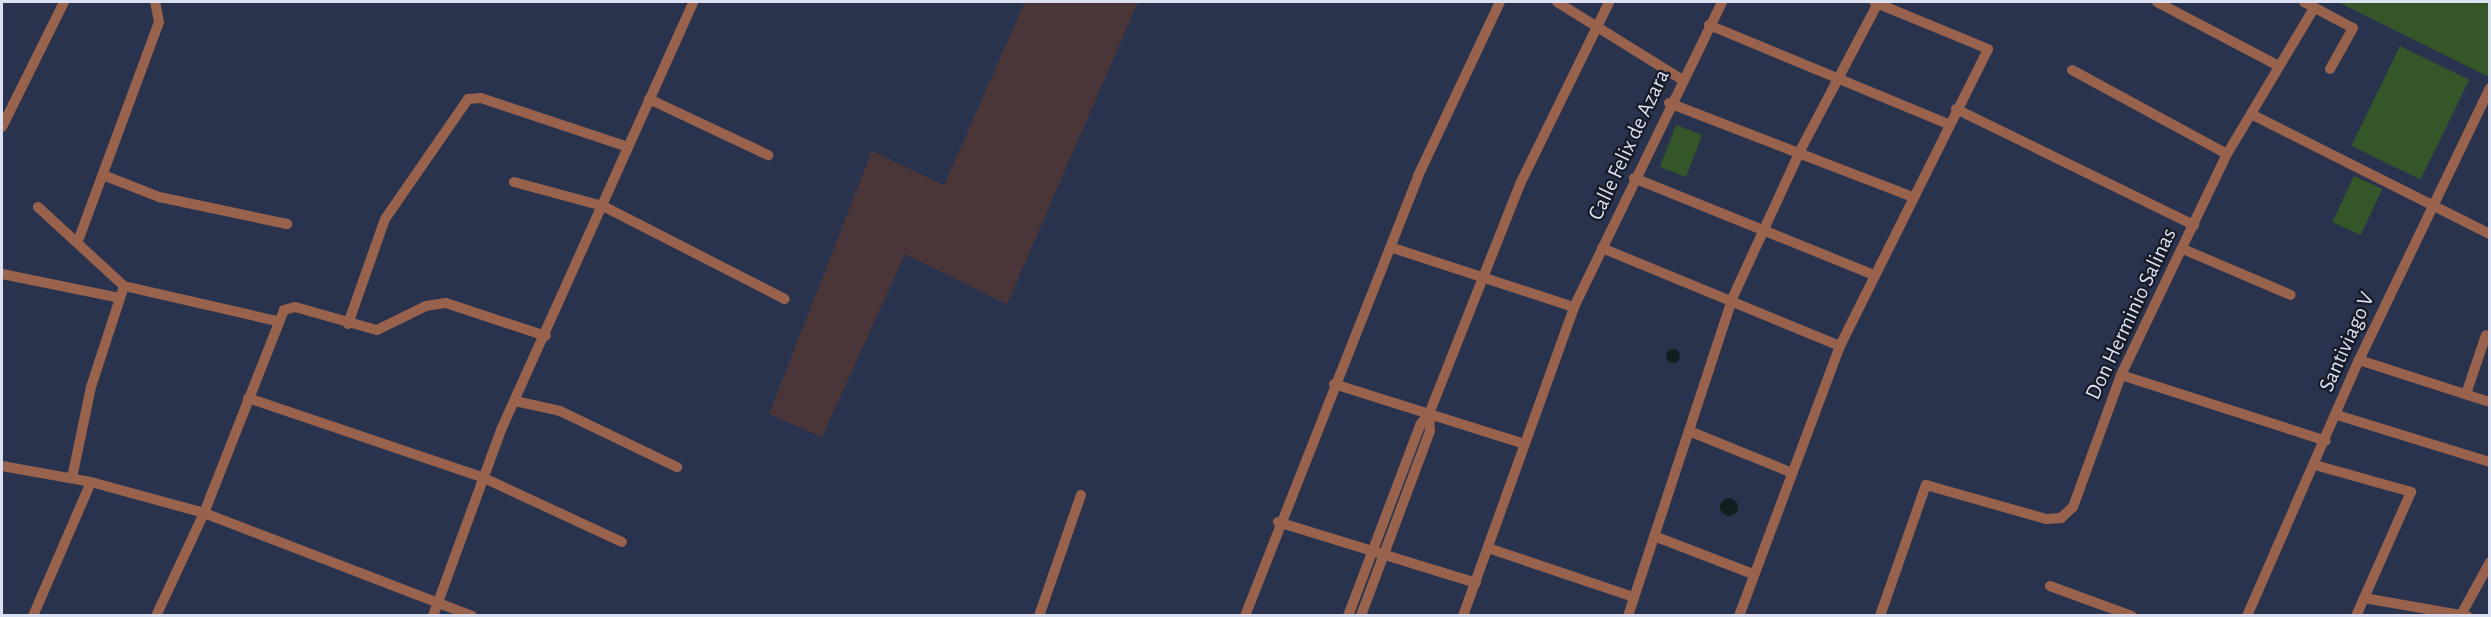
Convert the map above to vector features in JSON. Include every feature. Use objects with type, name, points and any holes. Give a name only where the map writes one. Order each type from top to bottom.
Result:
[{"type":"street","points":[[2,127],[64,2]]},
{"type":"street","points":[[78,241],[159,22],[155,2]]},
{"type":"street","points":[[433,615],[515,401],[546,336],[693,2]]},
{"type":"street","points":[[1245,615],[1278,522],[1393,248],[1418,176],[1500,2]]},
{"type":"street","points":[[1557,2],[1596,24],[1681,79]]},
{"type":"street","points":[[1348,615],[1420,425],[1429,414],[1483,276],[1596,24],[1609,2]]},
{"type":"street","name":"Calle Felix de Azara","points":[[1463,615],[1574,307],[1669,103],[1722,2]]},
{"type":"street","points":[[1628,615],[1732,299],[1800,151],[1876,2],[1988,49],[1948,124],[1840,346],[1790,472],[1739,615]]},
{"type":"street","points":[[2157,2],[2277,65]]},
{"type":"street","points":[[2304,2],[2353,28],[2330,69]]},
{"type":"street","name":"Don Herminio Salinas","points":[[1880,615],[1926,485],[2046,519],[2061,518],[2080,495],[2121,375],[2227,154],[2277,65],[2314,8]]},
{"type":"street","points":[[1709,25],[1948,124]]},
{"type":"street","points":[[2072,70],[2227,154]]},
{"type":"street","name":"Santiviago V","points":[[2247,615],[2326,441],[2359,360],[2431,205],[2490,88]]},
{"type":"street","points":[[348,324],[386,219],[468,99],[481,98],[628,147]]},
{"type":"street","points":[[649,99],[768,156]]},
{"type":"street","points":[[1669,103],[1800,151],[1913,197]]},
{"type":"street","points":[[1956,109],[2194,225]]},
{"type":"street","points":[[2251,114],[2490,234]]},
{"type":"street","points":[[103,175],[159,197],[287,224]]},
{"type":"street","points":[[1634,178],[1874,275]]},
{"type":"street","points":[[514,182],[603,206],[785,299]]},
{"type":"street","points":[[38,207],[78,241],[124,286],[278,321]]},
{"type":"street","points":[[1393,248],[1574,307]]},
{"type":"street","points":[[1602,248],[1732,299],[1840,346]]},
{"type":"street","points":[[2183,249],[2291,295]]},
{"type":"street","points":[[2,274],[120,298]]},
{"type":"street","points":[[72,478],[92,387],[124,286]]},
{"type":"street","points":[[156,615],[204,513],[284,310],[295,307],[348,324],[387,328],[435,303],[546,336]]},
{"type":"street","points":[[2466,394],[2486,335]]},
{"type":"street","points":[[2359,360],[2490,402]]},
{"type":"street","points":[[2121,375],[2326,441]]},
{"type":"street","points":[[1334,384],[1524,444]]},
{"type":"street","points":[[248,398],[484,478],[622,542]]},
{"type":"street","points":[[515,401],[560,411],[677,466]]},
{"type":"street","points":[[1361,615],[1430,431],[1429,414]]},
{"type":"street","points":[[2337,415],[2490,462]]},
{"type":"street","points":[[1689,431],[1790,472]]},
{"type":"street","points":[[2315,465],[2411,492],[2356,615]]},
{"type":"street","points":[[2,466],[91,482],[204,513],[440,599],[472,615]]},
{"type":"street","points":[[33,615],[91,482]]},
{"type":"street","points":[[1039,615],[1082,495]]},
{"type":"street","points":[[1278,522],[1476,583]]},
{"type":"street","points":[[1654,536],[1753,574]]},
{"type":"street","points":[[1488,548],[1634,597]]},
{"type":"street","points":[[2364,598],[2464,614],[2490,561]]},
{"type":"street","points":[[2050,586],[2132,615]]},
{"type":"shaded area","points":[[1025,2],[1138,2],[1007,304],[905,254],[822,437],[769,414],[872,151],[944,185]]},
{"type":"shaded area","points":[[1673,349],[1678,351],[1680,356],[1678,361],[1673,363],[1668,361],[1666,356],[1668,351]]},
{"type":"shaded area","points":[[1729,498],[1735,501],[1738,507],[1735,513],[1729,516],[1723,513],[1720,507],[1723,501]]},
{"type":"green space","points":[[2338,2],[2489,2],[2489,77]]},
{"type":"green space","points":[[2400,46],[2469,80],[2421,180],[2351,146]]},
{"type":"green space","points":[[1676,125],[1702,135],[1686,177],[1660,167]]},
{"type":"green space","points":[[2354,176],[2382,189],[2361,235],[2332,222]]}]
